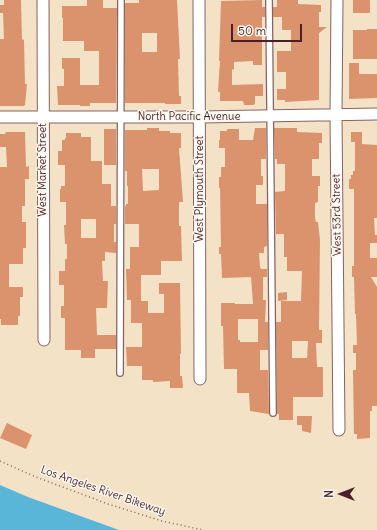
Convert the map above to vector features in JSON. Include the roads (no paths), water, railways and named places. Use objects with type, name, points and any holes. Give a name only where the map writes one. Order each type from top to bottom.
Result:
[{"type":"street","name":"West Market Street","points":[[43,0],[44,340]]},
{"type":"street","name":"West Plymouth Street","points":[[199,0],[200,379]]},
{"type":"street","name":"West 53rd Street","points":[[337,0],[336,115],[339,430]]},
{"type":"street","name":"North Pacific Avenue","points":[[0,117],[200,117],[377,114]]},
{"type":"lane","points":[[120,374],[121,0]]},
{"type":"lane","points":[[269,0],[273,413]]},
{"type":"water","points":[[0,485],[28,497],[119,530],[0,530]]}]
